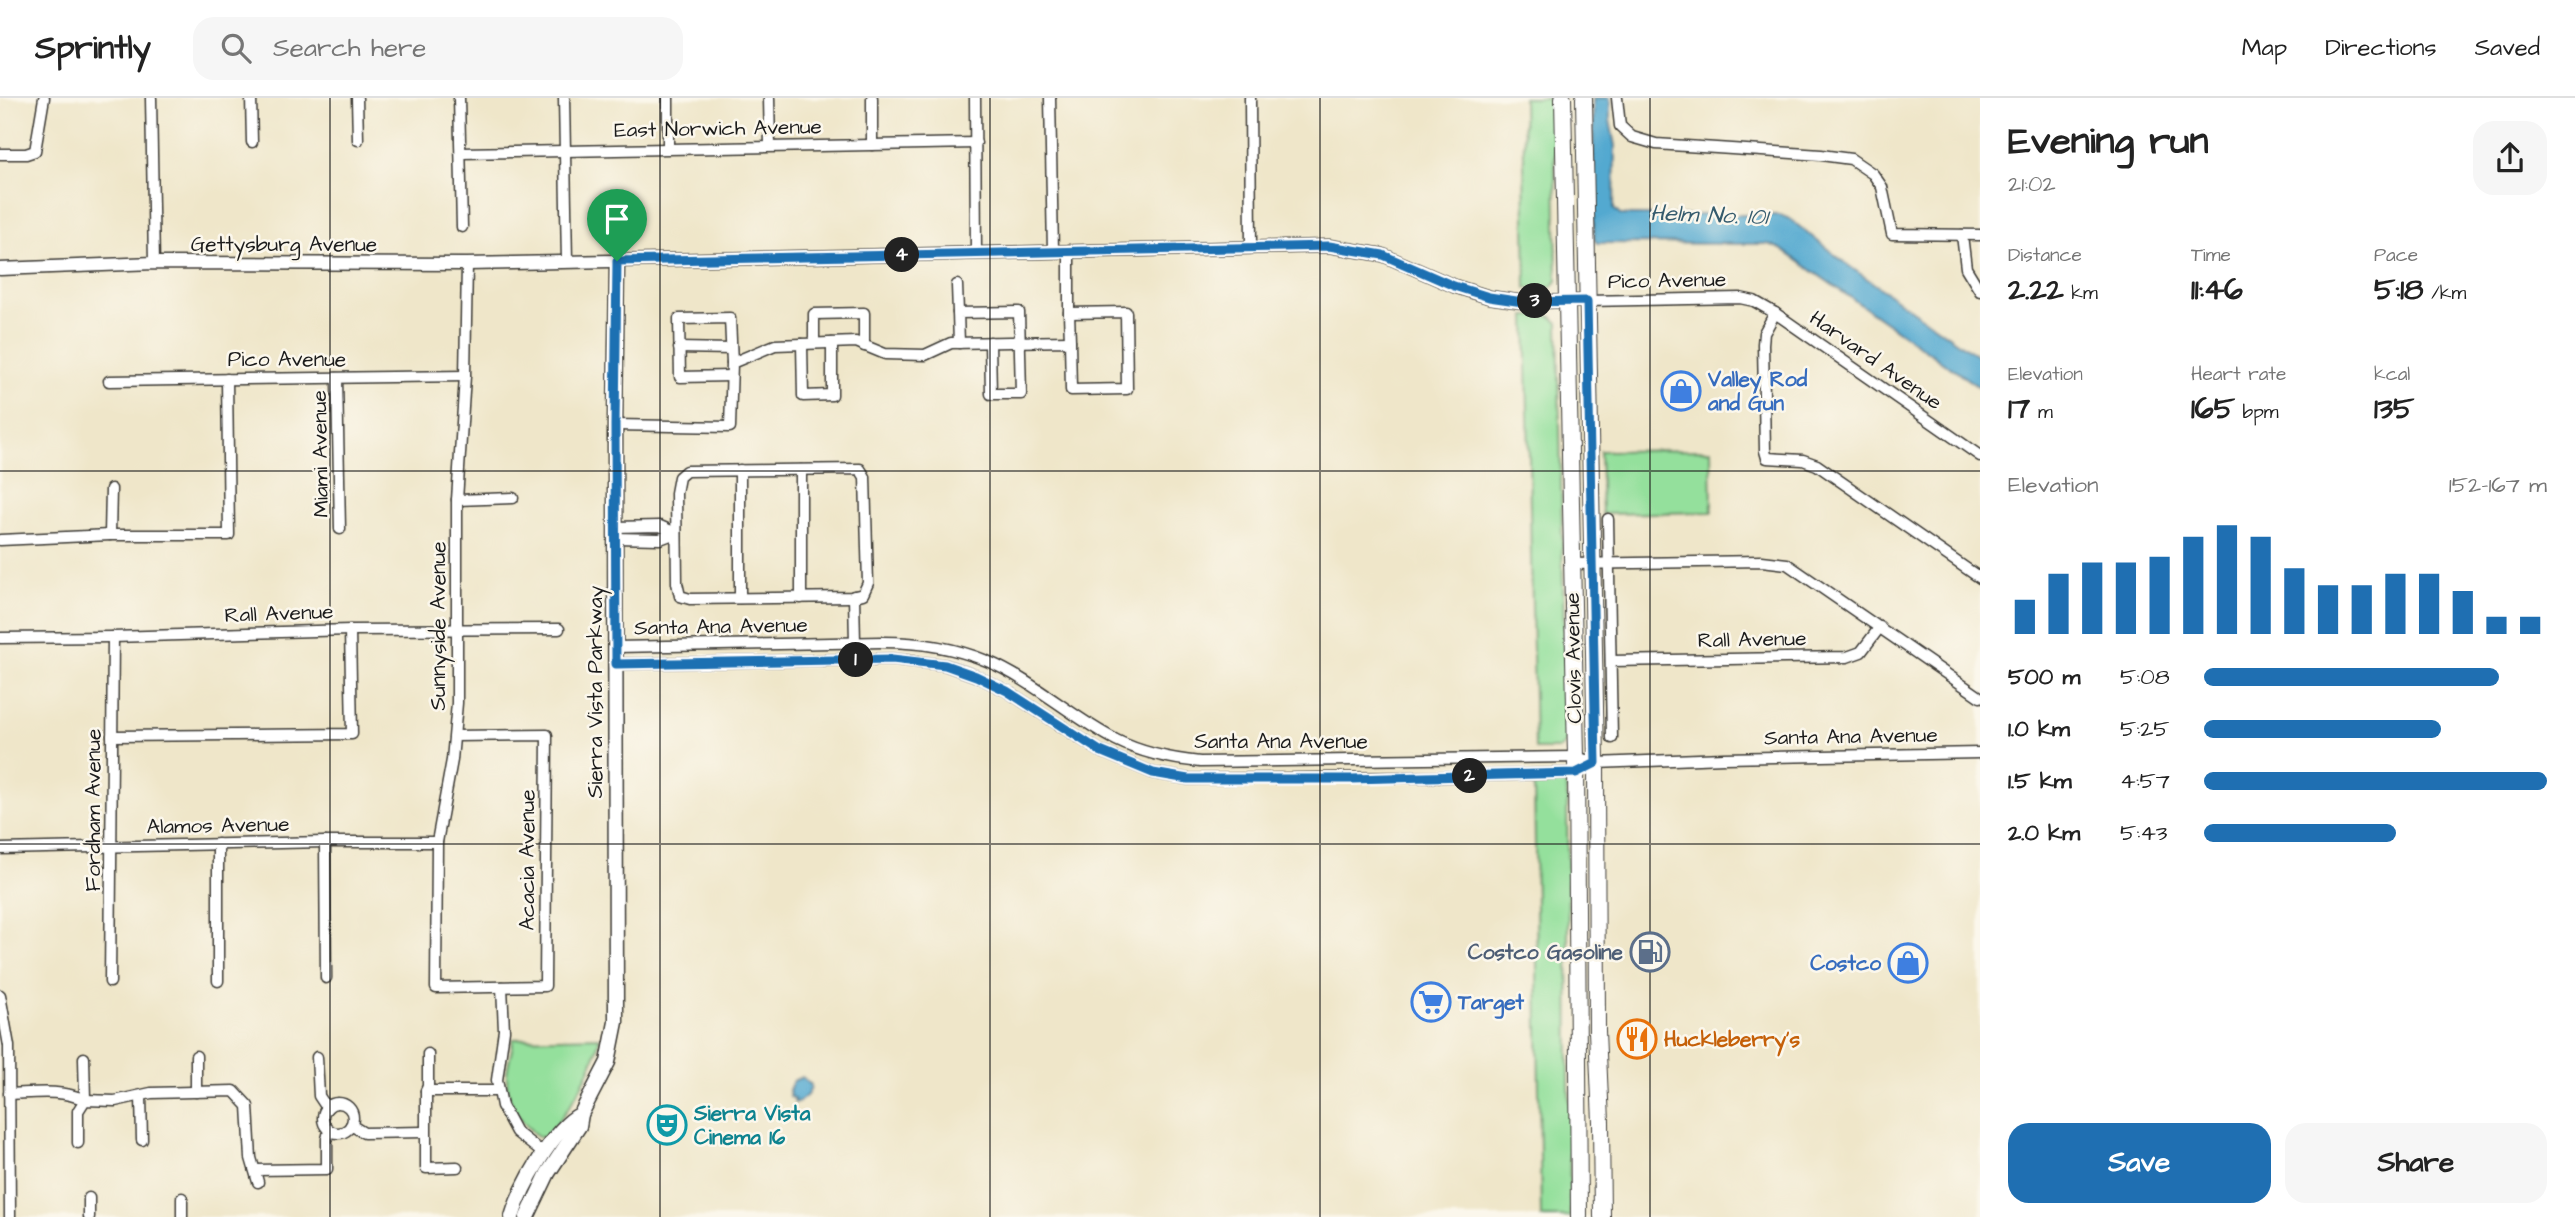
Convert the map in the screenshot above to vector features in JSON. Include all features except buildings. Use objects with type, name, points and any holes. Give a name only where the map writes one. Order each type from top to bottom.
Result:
[{"type":"main road","name":"Clovis Avenue","points":[[1563,98],[1576,765],[1579,1217]]},
{"type":"main road","name":"Clovis Avenue","points":[[1584,98],[1587,301],[1600,563],[1596,763],[1597,1031],[1602,1217]]},
{"type":"main road","name":"Sierra Vista Parkway","points":[[525,1217],[548,1173],[579,1126],[581,1114],[608,1062],[616,1022],[617,261]]},
{"type":"main road","name":"Sierra Vista Parkway","points":[[512,1217],[519,1197],[544,1154],[570,1120],[581,1114]]},
{"type":"main road","points":[[525,1217],[524,1205],[545,1164],[544,1154]]},
{"type":"street","points":[[0,154],[26,154],[35,151],[44,98]]},
{"type":"street","points":[[151,98],[154,263]]},
{"type":"street","points":[[251,98],[252,142]]},
{"type":"street","points":[[357,98],[358,140]]},
{"type":"street","points":[[459,98],[462,226]]},
{"type":"street","points":[[564,98],[567,262]]},
{"type":"street","points":[[668,98],[668,148]]},
{"type":"street","points":[[769,98],[770,146]]},
{"type":"street","points":[[872,98],[872,145]]},
{"type":"street","points":[[975,98],[976,253],[1329,246],[1368,251],[1401,261],[1454,286],[1489,297],[1523,302],[1587,301]]},
{"type":"street","points":[[1050,98],[1053,251]]},
{"type":"street","points":[[1250,98],[1251,248]]},
{"type":"street","points":[[1617,98],[1620,126],[1632,138],[1656,144],[1851,159],[1873,174],[1882,187],[1892,234],[1980,235]]},
{"type":"street","name":"East Norwich Avenue","points":[[461,153],[976,143]]},
{"type":"street","points":[[1962,235],[1966,268],[1980,291]]},
{"type":"street","points":[[1069,250],[1069,313],[1071,390],[1127,389],[1126,312],[1069,313]]},
{"type":"street","name":"Gettysburg Avenue","points":[[0,269],[154,263],[467,264],[976,253]]},
{"type":"street","name":"Sunnyside Avenue","points":[[467,264],[465,376],[457,500],[455,736],[438,842],[436,988],[502,987]]},
{"type":"street","points":[[957,285],[959,342]]},
{"type":"street","name":"Pico Avenue","points":[[1587,301],[1748,300]]},
{"type":"street","name":"Harvard Avenue","points":[[1748,300],[1775,313],[1980,456]]},
{"type":"street","points":[[958,313],[1019,312],[1021,394],[991,394],[990,342]]},
{"type":"street","points":[[814,344],[814,314],[864,313],[864,346]]},
{"type":"street","points":[[1775,313],[1764,333],[1763,344],[1767,458],[1803,460],[1817,465],[1980,578]]},
{"type":"street","points":[[615,425],[730,427],[732,363],[730,318],[678,319],[680,377],[731,376]]},
{"type":"street","points":[[732,363],[775,345],[856,342],[885,354],[925,355],[959,342],[1070,341]]},
{"type":"street","points":[[802,344],[803,396],[822,396],[832,395],[832,343]]},
{"type":"street","points":[[679,348],[731,349]]},
{"type":"street","name":"Pico Avenue","points":[[109,381],[465,376]]},
{"type":"street","name":"Miami Avenue","points":[[337,378],[340,529]]},
{"type":"street","points":[[0,540],[110,535],[229,536],[228,379]]},
{"type":"street","points":[[860,469],[865,477],[868,583],[863,594],[801,598],[690,599],[680,596],[677,583],[676,533],[676,493],[679,477],[686,471],[801,470],[860,469]]},
{"type":"street","points":[[740,470],[740,598]]},
{"type":"street","points":[[801,470],[801,598]]},
{"type":"street","points":[[110,535],[111,489]]},
{"type":"street","points":[[457,500],[513,498]]},
{"type":"street","points":[[1608,519],[1600,563],[1611,661],[1612,738]]},
{"type":"street","points":[[615,532],[660,539],[676,533]]},
{"type":"street","points":[[1572,564],[1777,561],[1797,570],[1980,697]]},
{"type":"street","points":[[854,596],[855,643]]},
{"type":"street","name":"Rall Avenue","points":[[1611,661],[1847,657],[1861,652],[1880,628]]},
{"type":"street","name":"Rall Avenue","points":[[0,638],[350,630],[559,629]]},
{"type":"street","points":[[112,736],[352,734],[350,630]]},
{"type":"street","name":"Fordham Avenue","points":[[110,982],[113,637]]},
{"type":"street","name":"Santa Ana Avenue","points":[[616,648],[913,642],[950,648],[1017,676],[1117,741],[1175,759],[1223,763],[1576,765]]},
{"type":"street","name":"Santa Ana Avenue","points":[[616,664],[892,659],[945,665],[1007,691],[1100,751],[1153,773],[1188,779],[1352,779],[1596,763],[1980,753]]},
{"type":"street","name":"Acacia Avenue","points":[[455,736],[547,735],[545,986],[502,987]]},
{"type":"street","points":[[325,842],[326,978]]},
{"type":"street","name":"Alamos Avenue","points":[[0,849],[438,842]]},
{"type":"street","points":[[218,844],[218,981]]},
{"type":"street","points":[[502,987],[504,1030],[498,1091],[502,1106],[516,1132],[544,1154]]},
{"type":"street","points":[[0,995],[9,1046],[10,1217]]},
{"type":"street","points":[[428,1054],[426,1168],[457,1167]]},
{"type":"street","points":[[196,1056],[196,1092]]},
{"type":"street","points":[[317,1057],[319,1096],[327,1108]]},
{"type":"street","points":[[78,1143],[78,1111],[85,1100],[85,1058]]},
{"type":"street","points":[[9,1094],[55,1092],[72,1094],[85,1100],[115,1101],[151,1093],[234,1091],[248,1106],[251,1158],[256,1176],[327,1169],[327,1139],[330,1131],[323,1117],[327,1108],[336,1103],[346,1105],[353,1116],[351,1125],[340,1133],[330,1131]]},
{"type":"street","points":[[426,1091],[498,1091]]},
{"type":"street","points":[[141,1096],[142,1140]]},
{"type":"street","points":[[351,1125],[364,1133],[425,1132]]},
{"type":"street","points":[[89,1198],[89,1217]]},
{"type":"street","points":[[182,1198],[182,1217]]},
{"type":"green space","points":[[1523,98],[1554,98],[1557,281],[1552,287],[1526,288]]},
{"type":"green space","points":[[1526,316],[1551,316],[1558,323],[1566,742],[1560,749],[1535,749]]},
{"type":"green space","points":[[1711,450],[1712,512],[1602,514],[1600,451]]},
{"type":"green space","points":[[1561,781],[1567,788],[1570,1217],[1541,1217],[1534,782]]},
{"type":"green space","points":[[600,1037],[592,1064],[572,1102],[547,1137],[538,1137],[514,1109],[508,1092],[507,1073],[513,1039]]},
{"type":"water","points":[[1593,98],[1610,98],[1610,120],[1615,146],[1614,209],[1620,215],[1780,215],[1790,219],[1849,266],[1980,358],[1980,388],[1781,249],[1768,244],[1597,243],[1594,239]]},
{"type":"water","points":[[802,1077],[811,1085],[806,1096],[795,1103],[789,1090],[793,1081]]},
{"type":"place","name":"Valley Rod and Gun","points":[[1681,391]]},
{"type":"place","name":"Costco Gasoline","points":[[1650,952]]},
{"type":"place","name":"Costco","points":[[1908,963]]},
{"type":"place","name":"Target","points":[[1431,1002]]},
{"type":"place","name":"Huckleberry's","points":[[1637,1039]]},
{"type":"place","name":"Sierra Vista Cinema 16","points":[[667,1125]]},
{"type":"route","points":[[1329,246],[1383,255],[1454,286],[1489,297],[1523,302],[1587,301],[1596,763],[1576,773],[1352,779],[1188,779],[1153,773],[1100,751],[1007,691],[945,665],[892,659],[616,664],[617,261],[1329,246]]},
{"type":"water label","name":"Helm No. 101","points":[[1709,214]]}]
